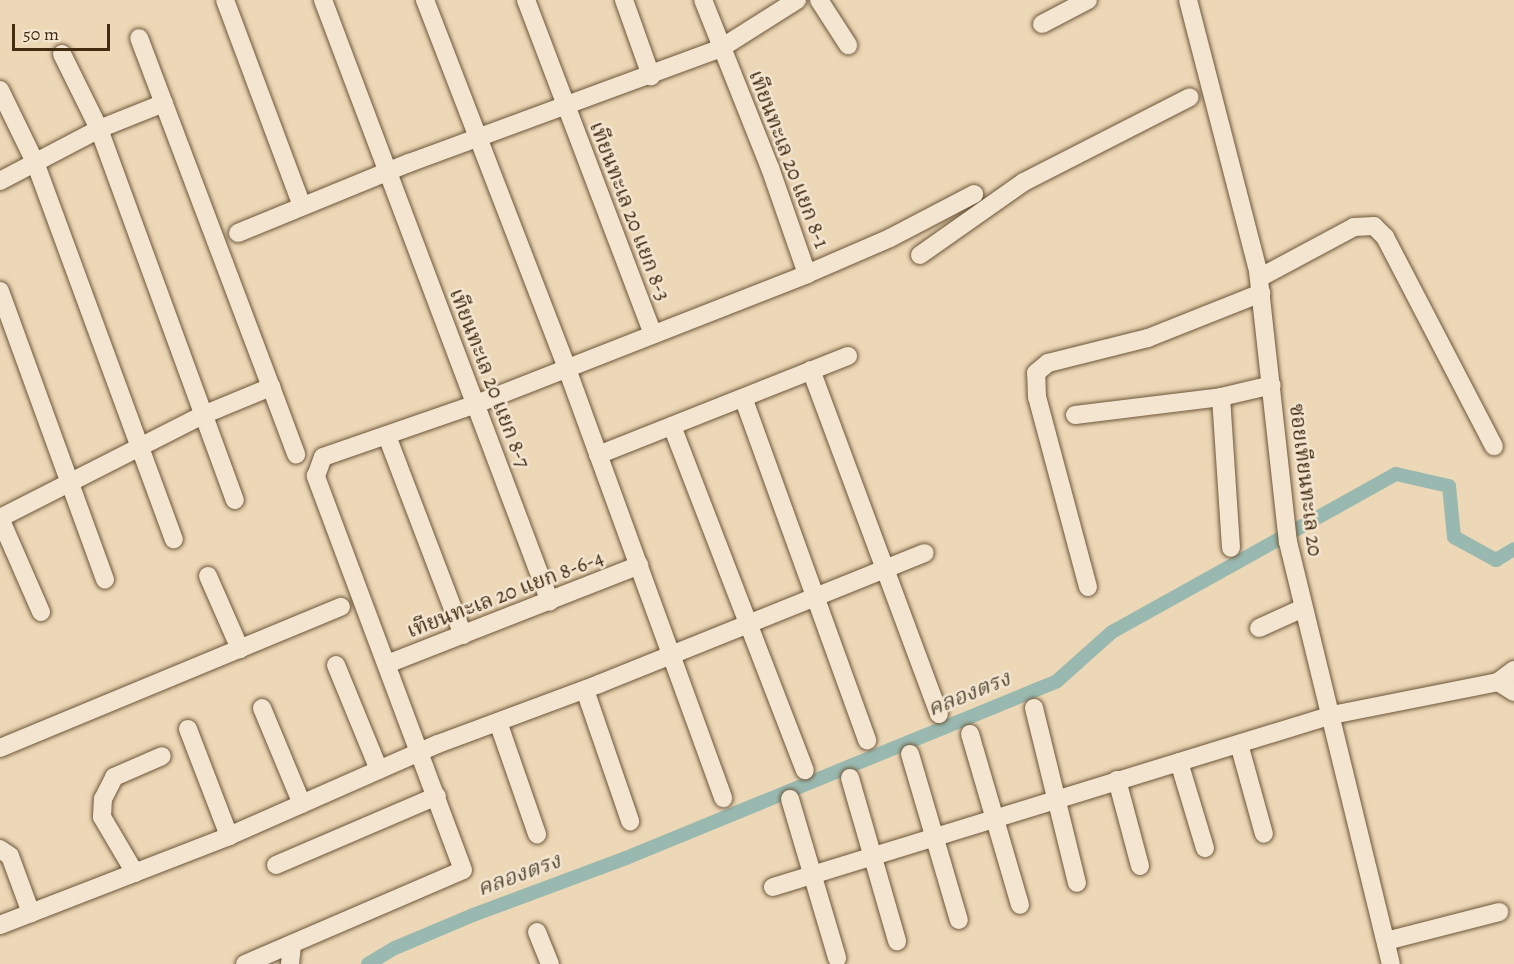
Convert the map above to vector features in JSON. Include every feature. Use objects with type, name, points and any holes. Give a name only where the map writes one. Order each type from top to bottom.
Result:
[{"type":"street","points":[[225,0],[302,206]]},
{"type":"street","name":"เทียนทะเล 20 แยก 8-7","points":[[323,0],[385,172],[476,404],[550,602]]},
{"type":"street","points":[[425,0],[566,366],[723,798]]},
{"type":"street","name":"เทียนทะเล 20 แยก 8-3","points":[[526,0],[652,332]]},
{"type":"street","points":[[624,0],[651,76]]},
{"type":"street","name":"เทียนทะเล 20 แยก 8-1","points":[[704,0],[770,168],[800,277]]},
{"type":"street","points":[[238,233],[385,172],[651,76],[721,48],[797,0]]},
{"type":"street","points":[[819,0],[848,45]]},
{"type":"street","points":[[1042,24],[1088,0]]},
{"type":"street","name":"ซอยเทียนทะเล 20","points":[[1188,0],[1202,91],[1260,286],[1287,533],[1391,964]]},
{"type":"street","points":[[139,38],[296,454]]},
{"type":"street","points":[[62,54],[99,129],[235,500]]},
{"type":"street","points":[[0,90],[35,162],[138,447],[174,538]]},
{"type":"street","points":[[920,255],[1024,182],[1202,91]]},
{"type":"street","points":[[0,182],[99,129],[164,103]]},
{"type":"street","points":[[245,964],[460,874],[464,865],[316,476],[323,457],[476,404],[652,332],[800,277],[890,238],[974,194]]},
{"type":"street","points":[[1088,587],[1037,398],[1036,373],[1048,363],[1148,338],[1260,286],[1354,227],[1374,226],[1385,237],[1494,446]]},
{"type":"street","points":[[0,291],[72,481],[105,580]]},
{"type":"street","points":[[598,455],[744,400],[848,356]]},
{"type":"street","points":[[811,370],[939,714]]},
{"type":"street","points":[[1075,416],[1221,397],[1272,386]]},
{"type":"street","points":[[41,612],[0,519],[203,415],[271,387]]},
{"type":"street","points":[[1221,397],[1231,548]]},
{"type":"street","points":[[744,400],[867,740]]},
{"type":"street","points":[[672,426],[805,770]]},
{"type":"street","points":[[387,436],[463,635]]},
{"type":"street","points":[[0,926],[229,836],[420,752],[585,690],[925,553]]},
{"type":"street","name":"เทียนทะเล 20 แยก 8-6-4","points":[[387,664],[550,602],[639,565]]},
{"type":"street","points":[[208,576],[240,649]]},
{"type":"street","points":[[0,748],[341,607]]},
{"type":"street","points":[[1259,628],[1304,608]]},
{"type":"street","points":[[336,665],[379,771]]},
{"type":"street","points":[[773,887],[814,872],[1332,716],[1498,682],[1514,670]]},
{"type":"street","points":[[1498,682],[1514,692]]},
{"type":"street","points":[[585,690],[630,821]]},
{"type":"street","points":[[262,708],[302,804]]},
{"type":"street","points":[[1034,708],[1077,883]]},
{"type":"street","points":[[498,722],[537,834]]},
{"type":"street","points":[[188,729],[229,836]]},
{"type":"street","points":[[970,734],[1020,905]]},
{"type":"street","points":[[1239,744],[1264,834]]},
{"type":"street","points":[[910,754],[959,920]]},
{"type":"street","points":[[135,873],[102,818],[103,799],[107,783],[114,777],[162,756]]},
{"type":"street","points":[[1179,762],[1205,848]]},
{"type":"street","points":[[850,778],[897,941]]},
{"type":"street","points":[[1117,780],[1140,866]]},
{"type":"street","points":[[276,865],[437,796]]},
{"type":"street","points":[[790,798],[814,872],[837,958]]},
{"type":"street","points":[[0,849],[10,856],[31,913]]},
{"type":"street","points":[[1386,941],[1499,912]]},
{"type":"street","points":[[537,932],[550,964]]},
{"type":"street","points":[[290,964],[292,944]]},
{"type":"waterway","name":"คลองตรง","points":[[368,964],[395,948],[473,915],[626,858],[1057,681],[1112,632],[1396,474],[1449,486],[1454,537],[1496,560],[1514,549]]}]
